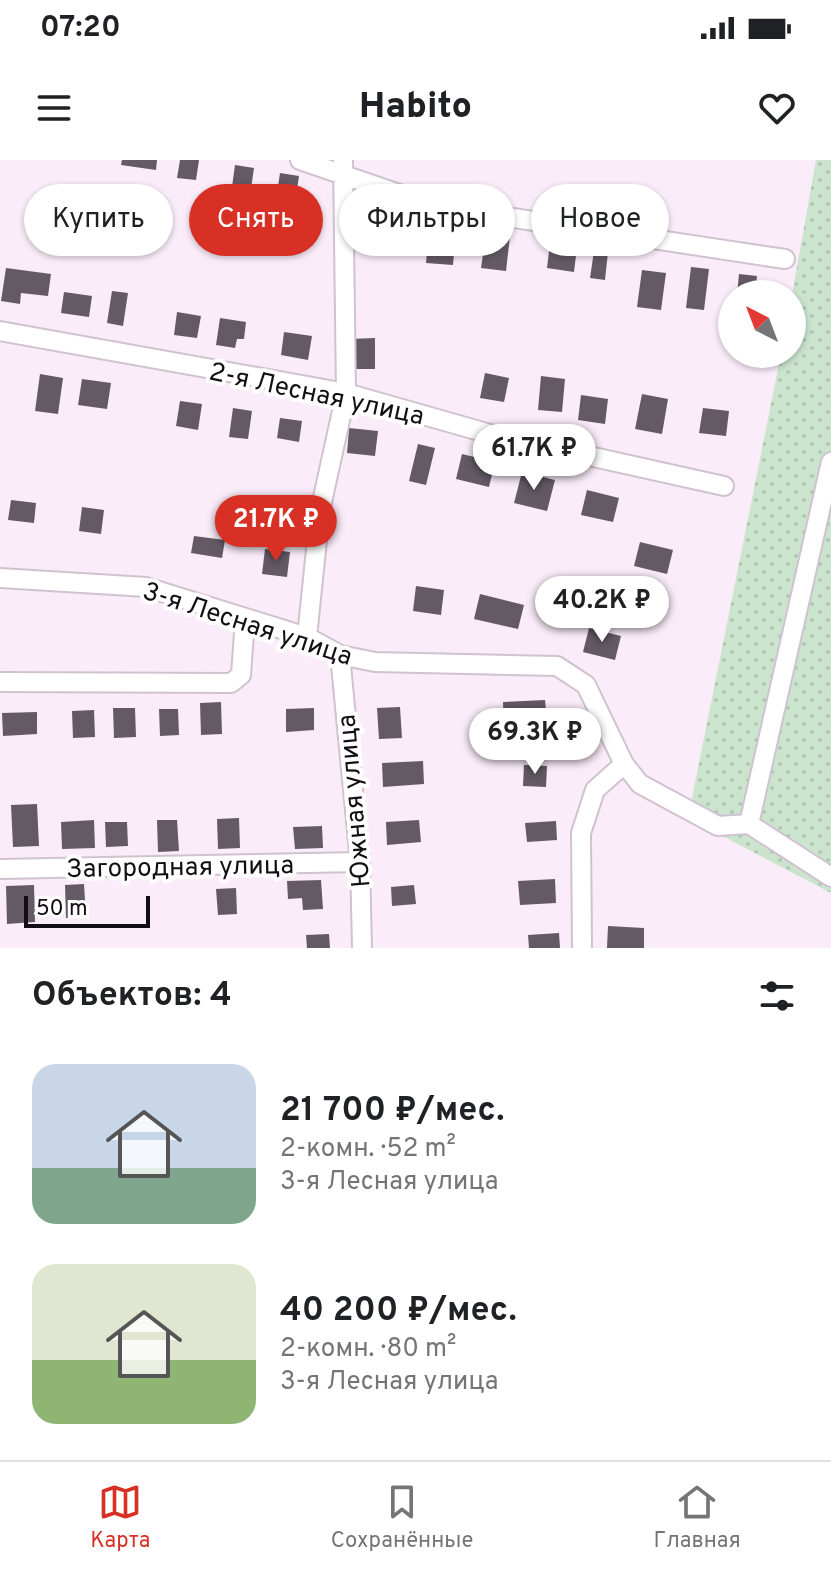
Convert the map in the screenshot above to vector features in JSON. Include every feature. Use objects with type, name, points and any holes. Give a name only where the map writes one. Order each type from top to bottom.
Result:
[{"type":"street","points":[[300,160],[343,167],[434,206],[785,259]]},
{"type":"street","points":[[307,637],[320,511],[346,393],[343,167]]},
{"type":"street","name":"2-я Лесная улица","points":[[0,331],[346,393],[490,434],[724,486]]},
{"type":"street","points":[[749,824],[831,462]]},
{"type":"street","name":"3-я Лесная улица","points":[[0,578],[146,587],[307,637],[340,655],[375,662],[557,666],[586,685],[624,764]]},
{"type":"street","points":[[0,682],[231,683],[241,675],[245,619]]},
{"type":"street","name":"Южная улица","points":[[340,655],[360,862],[362,948]]},
{"type":"street","points":[[582,948],[581,833],[595,790],[624,764],[640,784],[718,826],[749,824],[831,877]]},
{"type":"street","name":"Загородная улица","points":[[0,869],[360,862]]},
{"type":"green space","points":[[816,160],[831,160],[831,893],[688,818],[778,368],[806,368],[806,280],[795,280]]},
{"type":"building","points":[[122,160],[157,160],[156,170],[121,165]]},
{"type":"building","points":[[180,160],[199,160],[196,180],[177,178]]},
{"type":"building","points":[[235,165],[254,168],[252,184],[232,184]]},
{"type":"building","points":[[280,173],[299,176],[298,184],[278,184]]},
{"type":"building","points":[[427,256],[454,256],[453,265],[426,263]]},
{"type":"building","points":[[483,256],[508,256],[506,271],[481,268]]},
{"type":"building","points":[[548,256],[576,256],[574,272],[547,268]]},
{"type":"building","points":[[593,256],[608,256],[605,280],[590,278]]},
{"type":"building","points":[[691,267],[709,269],[704,310],[686,308]]},
{"type":"building","points":[[6,268],[51,274],[48,296],[21,293],[20,304],[1,301]]},
{"type":"building","points":[[642,270],[666,273],[661,310],[637,307]]},
{"type":"building","points":[[739,274],[757,276],[757,280],[738,280]]},
{"type":"building","points":[[112,291],[128,293],[123,326],[107,323]]},
{"type":"building","points":[[64,292],[92,296],[89,317],[61,313]]},
{"type":"building","points":[[177,312],[201,316],[197,338],[174,335]]},
{"type":"building","points":[[220,318],[246,322],[244,339],[237,339],[235,348],[216,345]]},
{"type":"building","points":[[284,332],[312,336],[308,360],[281,355]]},
{"type":"building","points":[[375,338],[375,369],[349,369],[348,339]]},
{"type":"building","points":[[485,373],[509,378],[504,402],[480,398]]},
{"type":"building","points":[[40,374],[63,378],[58,414],[35,411]]},
{"type":"building","points":[[541,376],[565,379],[562,412],[538,410]]},
{"type":"building","points":[[82,379],[111,383],[107,409],[78,405]]},
{"type":"building","points":[[642,394],[668,399],[662,434],[635,429]]},
{"type":"building","points":[[581,395],[608,399],[605,424],[578,420]]},
{"type":"building","points":[[180,401],[202,404],[198,430],[176,426]]},
{"type":"building","points":[[233,408],[252,411],[248,439],[229,437]]},
{"type":"building","points":[[703,408],[729,411],[726,436],[699,433]]},
{"type":"building","points":[[280,418],[302,421],[299,442],[277,438]]},
{"type":"building","points":[[349,428],[378,431],[375,456],[347,453]]},
{"type":"building","points":[[418,444],[435,448],[426,485],[409,481]]},
{"type":"building","points":[[462,454],[495,462],[489,487],[456,479]]},
{"type":"building","points":[[522,472],[555,480],[547,511],[514,503]]},
{"type":"building","points":[[587,490],[619,498],[613,522],[581,515]]},
{"type":"building","points":[[11,500],[36,503],[34,523],[8,520]]},
{"type":"building","points":[[82,507],[104,510],[101,534],[79,531]]},
{"type":"building","points":[[194,536],[225,540],[222,558],[191,553]]},
{"type":"building","points":[[640,542],[673,550],[667,574],[634,566]]},
{"type":"building","points":[[265,549],[290,552],[287,577],[262,574]]},
{"type":"building","points":[[416,586],[444,590],[441,615],[413,611]]},
{"type":"building","points":[[480,594],[524,605],[518,629],[474,619]]},
{"type":"building","points":[[589,628],[621,636],[615,660],[583,652]]},
{"type":"building","points":[[545,700],[547,722],[504,725],[503,702]]},
{"type":"building","points":[[221,702],[222,734],[201,735],[200,703]]},
{"type":"building","points":[[400,707],[402,738],[379,739],[377,708]]},
{"type":"building","points":[[113,708],[135,708],[136,737],[114,738]]},
{"type":"building","points":[[314,708],[314,730],[286,732],[286,709]]},
{"type":"building","points":[[159,709],[178,709],[179,735],[160,736]]},
{"type":"building","points":[[94,710],[95,737],[73,738],[72,711]]},
{"type":"building","points":[[37,712],[37,734],[3,736],[2,713]]},
{"type":"building","points":[[423,761],[424,784],[383,787],[382,763]]},
{"type":"building","points":[[524,765],[547,766],[546,787],[523,786]]},
{"type":"building","points":[[37,804],[39,846],[13,847],[11,805]]},
{"type":"building","points":[[239,818],[240,848],[218,849],[217,819]]},
{"type":"building","points":[[94,820],[95,848],[62,849],[61,822]]},
{"type":"building","points":[[157,820],[177,820],[179,851],[158,852]]},
{"type":"building","points":[[419,820],[421,842],[387,845],[386,822]]},
{"type":"building","points":[[556,821],[557,840],[527,842],[525,823]]},
{"type":"building","points":[[105,822],[127,822],[128,846],[106,847]]},
{"type":"building","points":[[322,826],[323,848],[295,849],[293,827]]},
{"type":"building","points":[[555,879],[556,903],[520,905],[518,881]]},
{"type":"building","points":[[321,880],[323,909],[303,910],[302,898],[288,899],[287,881]]},
{"type":"building","points":[[84,884],[86,917],[66,918],[65,885]]},
{"type":"building","points":[[34,885],[35,922],[7,924],[6,886]]},
{"type":"building","points":[[414,885],[416,904],[392,906],[391,887]]},
{"type":"building","points":[[236,888],[237,914],[218,915],[216,889]]},
{"type":"building","points":[[608,926],[644,928],[644,948],[607,948]]},
{"type":"building","points":[[559,933],[560,948],[529,948],[528,935]]},
{"type":"building","points":[[329,934],[330,948],[307,948],[306,935]]}]
